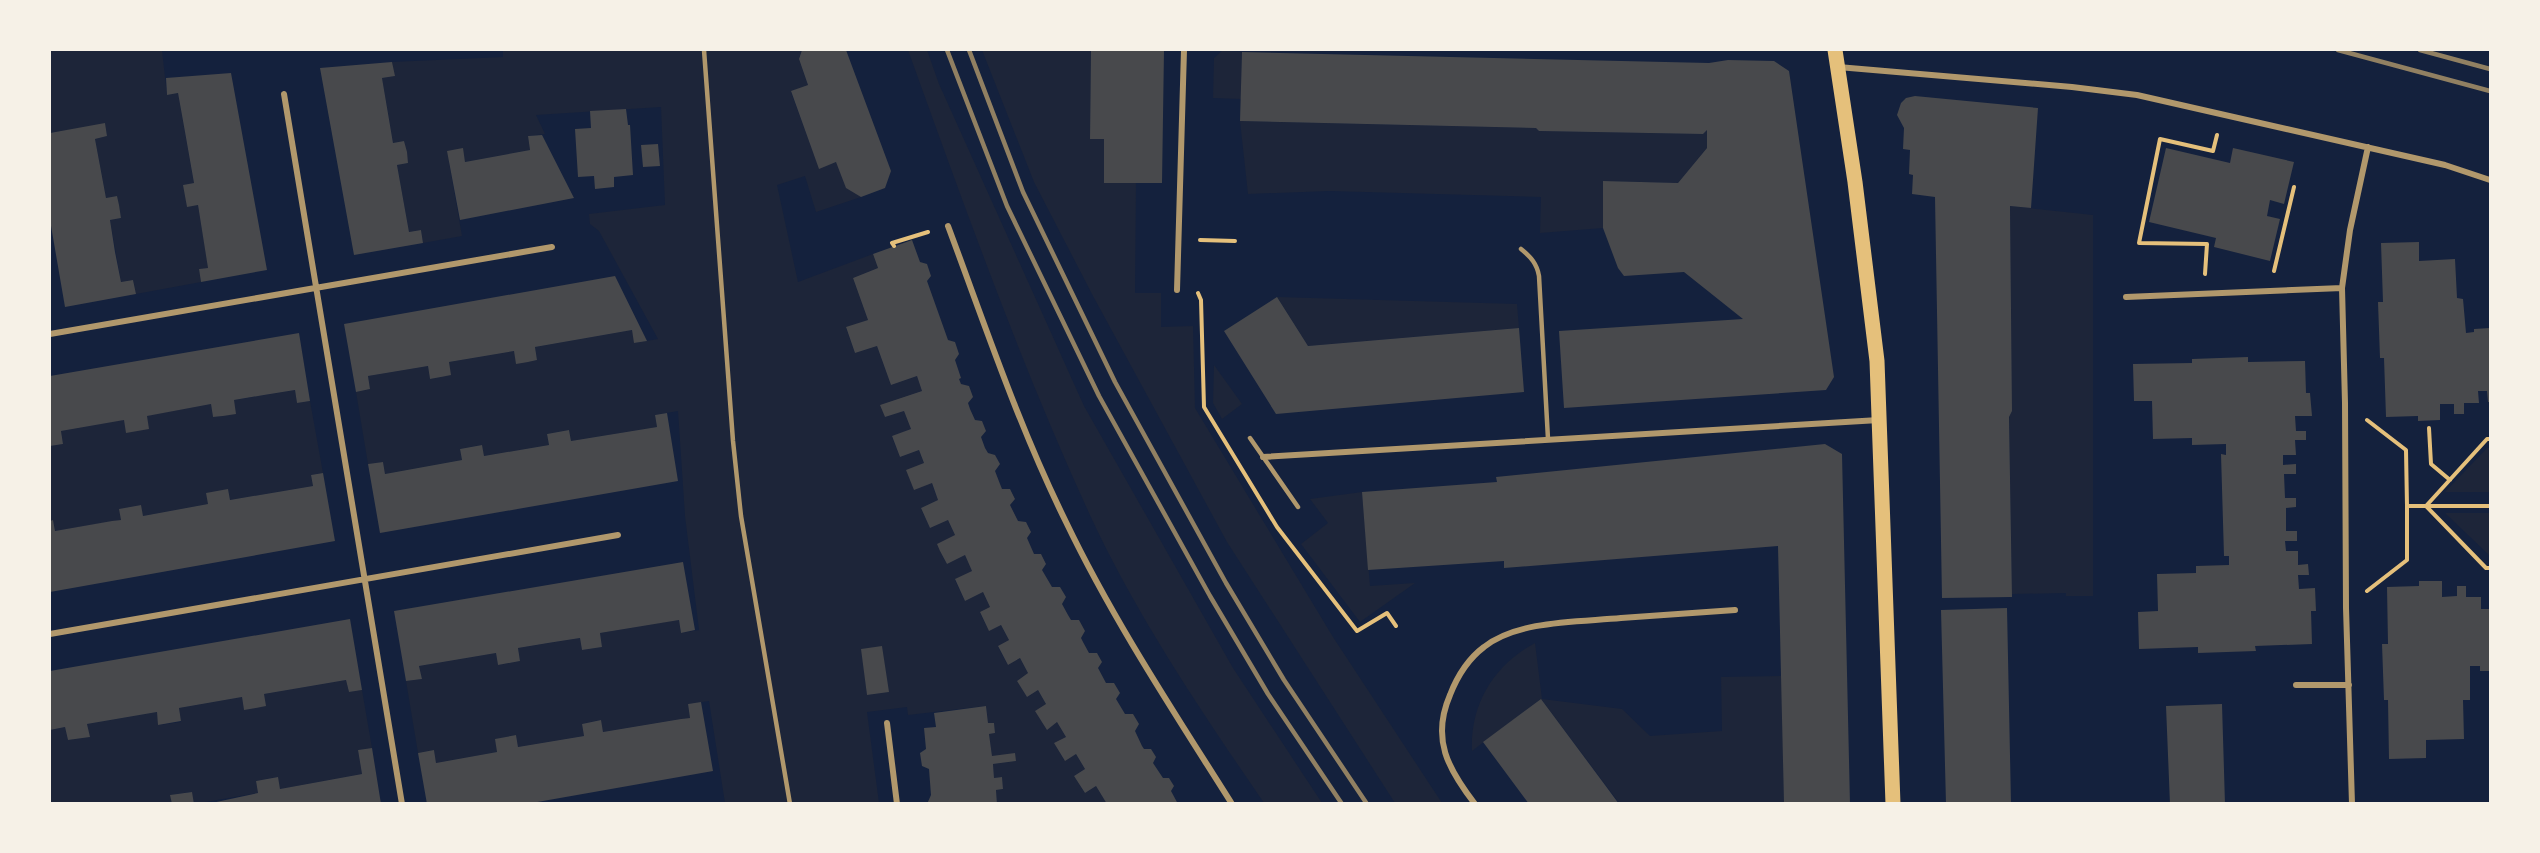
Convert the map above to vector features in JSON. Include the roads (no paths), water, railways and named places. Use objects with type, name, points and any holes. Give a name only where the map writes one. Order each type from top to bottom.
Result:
[{"type":"main road","points":[[1834,50],[1871,300],[1879,420],[1893,804]]},
{"type":"street","points":[[1177,290],[1184,50]]},
{"type":"street","points":[[1837,67],[2072,87],[2138,95],[2445,165],[2490,180]]},
{"type":"street","points":[[284,94],[402,804]]},
{"type":"street","points":[[2352,804],[2346,608],[2342,288],[2350,230],[2368,147]]},
{"type":"street","points":[[948,226],[1021,418],[1065,521],[1145,667],[1232,804]]},
{"type":"street","points":[[50,334],[316,286],[552,247]]},
{"type":"street","points":[[2127,297],[2342,288]]},
{"type":"street","points":[[1263,457],[1879,420]]},
{"type":"street","points":[[50,634],[618,535]]},
{"type":"street","points":[[1475,804],[1448,764],[1444,751],[1442,726],[1447,702],[1458,676],[1484,647],[1510,634],[1551,624],[1736,610]]},
{"type":"street","points":[[2296,685],[2349,686]]},
{"type":"street","points":[[886,723],[897,804]]},
{"type":"lane","points":[[704,50],[735,462],[752,583],[790,804]]},
{"type":"lane","points":[[1521,249],[1531,256],[1539,276],[1548,439]]},
{"type":"lane","points":[[1250,438],[1298,507]]},
{"type":"railway","points":[[947,50],[1007,206],[1099,396],[1210,596],[1268,694],[1342,804]]},
{"type":"railway","points":[[969,50],[1023,192],[1115,382],[1226,583],[1284,680],[1367,804]]},
{"type":"railway","points":[[2338,50],[2490,91]]},
{"type":"railway","points":[[2420,50],[2490,69]]}]
